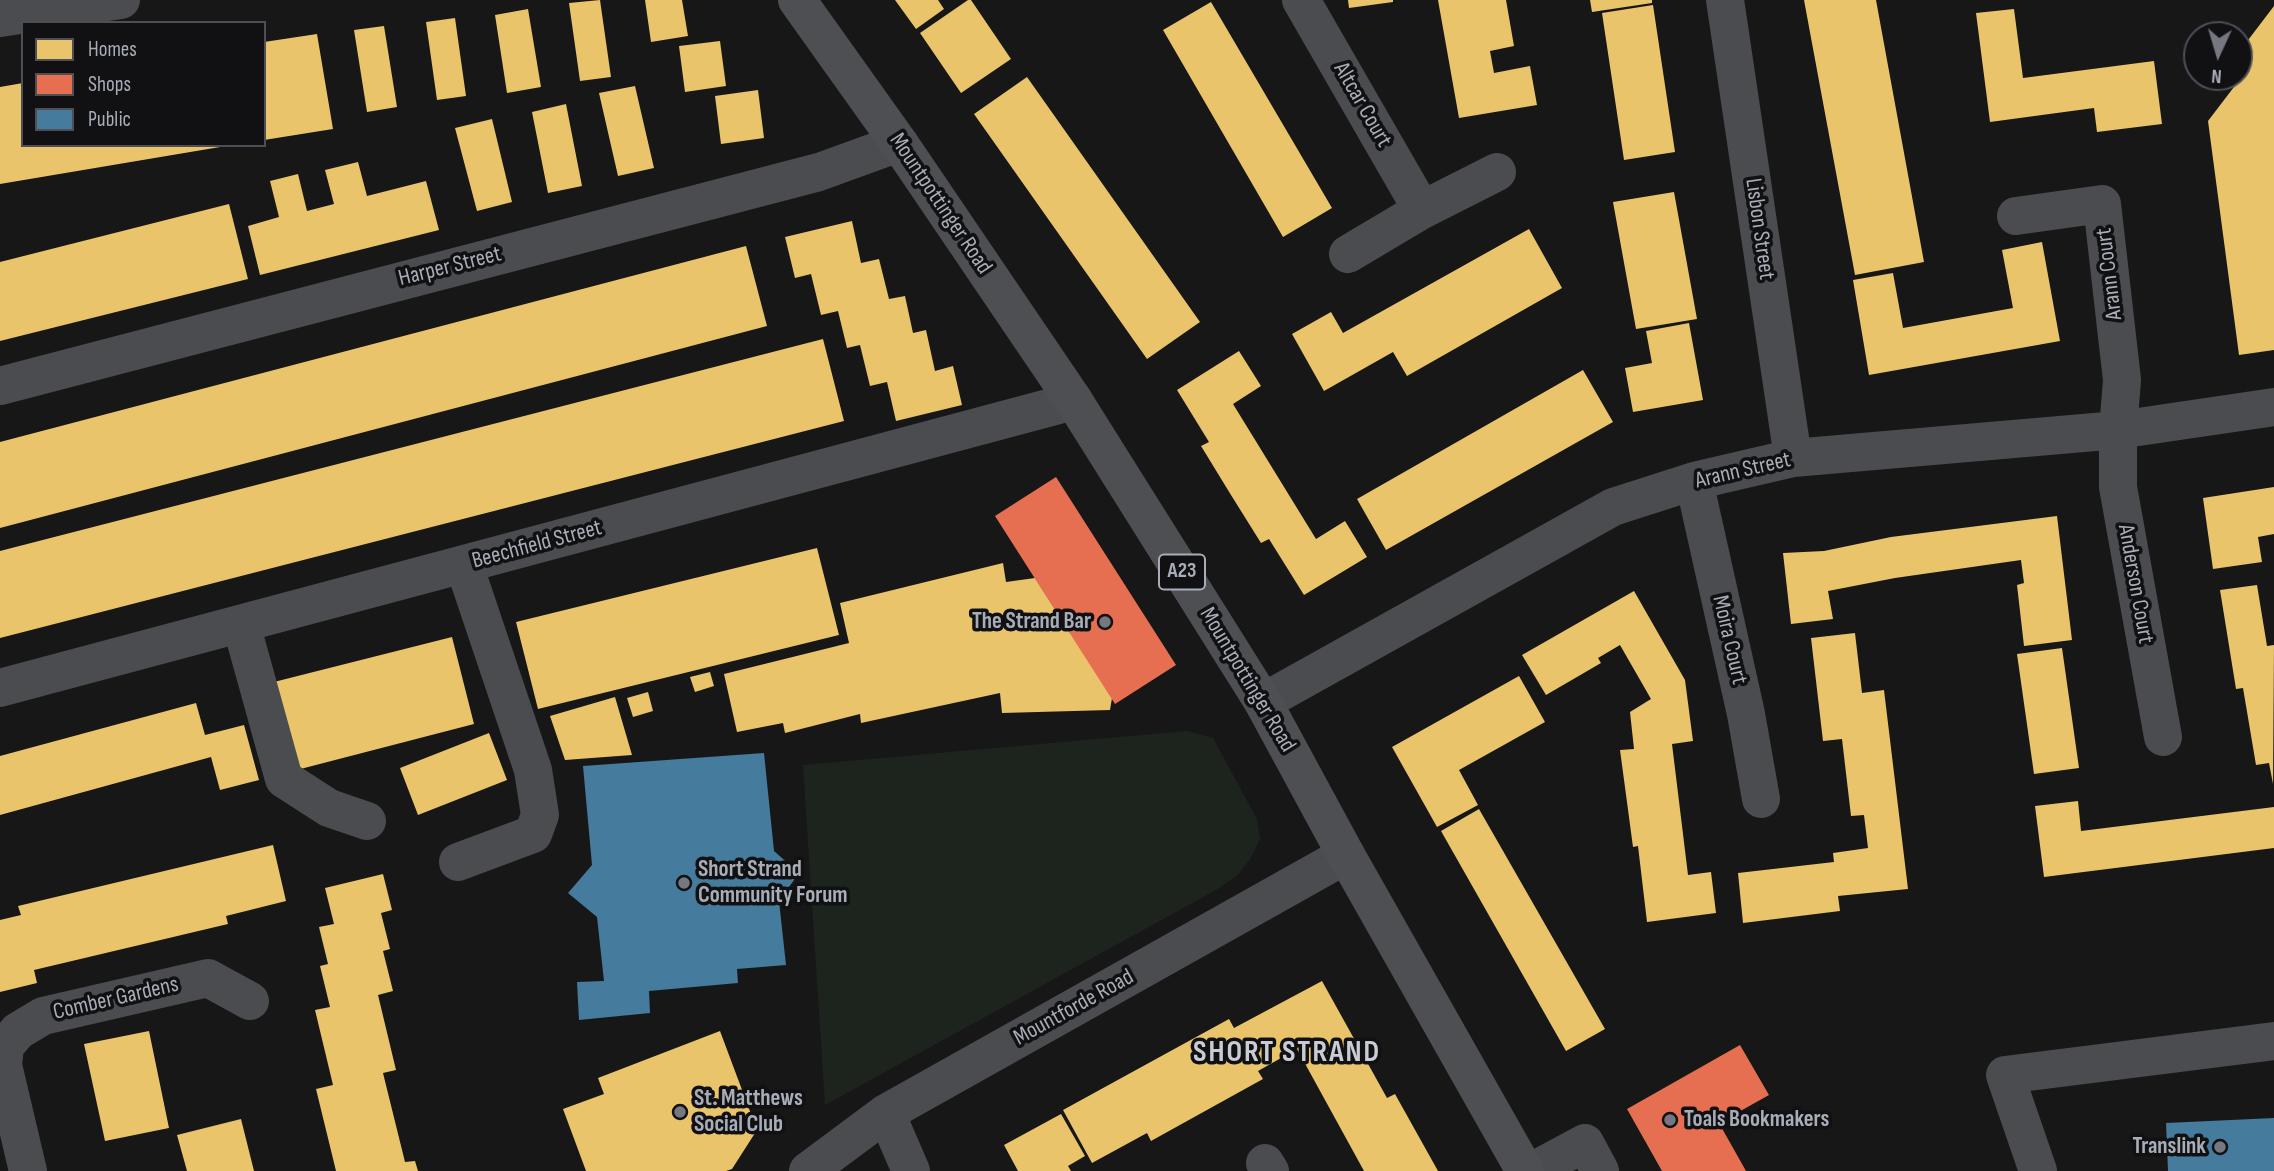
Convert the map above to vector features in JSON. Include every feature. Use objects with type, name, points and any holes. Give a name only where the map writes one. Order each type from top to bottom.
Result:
[{"type":"main road","name":"Mountpottinger Road","points":[[796,0],[899,143],[1074,401],[1263,702],[1346,855],[1525,1171]]},
{"type":"street","points":[[0,18],[121,0]]},
{"type":"street","name":"Altcar Court","points":[[1301,0],[1422,210]]},
{"type":"street","name":"Lisbon Street","points":[[1725,0],[1793,458]]},
{"type":"street","name":"Harper Street","points":[[0,386],[819,172],[899,143]]},
{"type":"street","points":[[1348,254],[1422,210],[1497,172]]},
{"type":"street","name":"Arann Court","points":[[2016,216],[2102,204],[2122,380],[2118,430]]},
{"type":"street","name":"Beechfield Street","points":[[0,688],[1074,401]]},
{"type":"street","name":"Arann Street","points":[[1263,702],[1613,507],[1694,481],[1793,458],[2118,430],[2274,407]]},
{"type":"street","name":"Anderson Court","points":[[2118,430],[2118,487],[2163,737]]},
{"type":"street","name":"Moira Court","points":[[1694,481],[1746,713],[1761,799]]},
{"type":"street","points":[[458,862],[533,834],[540,815],[533,770],[464,565]]},
{"type":"street","points":[[241,624],[284,779],[329,808],[367,821]]},
{"type":"street","name":"Mountforde Road","points":[[808,1171],[886,1113],[1346,855]]},
{"type":"street","name":"Comber Gardens","points":[[6,1112],[3,1065],[5,1045],[18,1031],[43,1016],[208,978],[250,1001]]},
{"type":"street","points":[[2038,1171],[2006,1075],[2274,1041]]},
{"type":"street","points":[[6,1112],[28,1171]]},
{"type":"street","points":[[886,1113],[911,1171]]},
{"type":"street","points":[[1533,1171],[1585,1143],[1600,1171]]},
{"type":"shaded area","points":[[1187,731],[1213,738],[1257,819],[1260,839],[1251,858],[1237,876],[825,1105],[803,765]]},
{"type":"building: Homes","points":[[600,0],[611,77],[580,81],[569,3]]},
{"type":"building: Homes","points":[[645,0],[682,0],[688,36],[651,42]]},
{"type":"building: Homes","points":[[895,0],[938,0],[944,9],[916,29]]},
{"type":"building: Homes","points":[[971,0],[1011,59],[961,93],[920,33]]},
{"type":"building: Homes","points":[[1348,0],[1393,0],[1393,2],[1349,8]]},
{"type":"building: Homes","points":[[1438,0],[1506,0],[1514,46],[1490,51],[1494,73],[1530,66],[1537,105],[1459,118]]},
{"type":"building: Homes","points":[[1590,0],[1652,0],[1652,3],[1592,12]]},
{"type":"building: Homes","points":[[1804,0],[1876,0],[1924,262],[1855,275]]},
{"type":"building: Homes","points":[[1211,2],[1332,208],[1283,237],[1163,30]]},
{"type":"building: Homes","points":[[1653,5],[1675,152],[1624,160],[1602,13]]},
{"type":"building: Homes","points":[[2274,6],[2274,350],[2239,355],[2208,121],[2231,91],[2253,91],[2253,34]]},
{"type":"building: Homes","points":[[528,9],[541,87],[507,93],[495,15]]},
{"type":"building: Homes","points":[[2014,9],[2023,78],[2154,61],[2162,124],[2097,132],[2094,108],[1990,122],[1976,13]]},
{"type":"building: Homes","points":[[455,18],[466,96],[437,100],[426,22]]},
{"type":"building: Homes","points":[[384,26],[397,107],[367,112],[354,30]]},
{"type":"building: Homes","points":[[317,34],[333,129],[266,140],[266,42]]},
{"type":"building: Homes","points":[[720,41],[726,86],[685,92],[679,46]]},
{"type":"building: Homes","points":[[1027,77],[1200,322],[1147,359],[974,114]]},
{"type":"building: Homes","points":[[21,83],[21,147],[220,147],[0,184],[0,87]]},
{"type":"building: Homes","points":[[635,86],[654,168],[618,176],[599,93]]},
{"type":"building: Homes","points":[[758,90],[764,138],[721,144],[715,96]]},
{"type":"building: Homes","points":[[566,104],[582,186],[548,193],[532,112]]},
{"type":"building: Homes","points":[[492,119],[512,202],[477,211],[455,128]]},
{"type":"building: Homes","points":[[358,162],[367,196],[426,181],[439,230],[260,275],[248,226],[279,217],[270,181],[298,174],[307,211],[334,204],[325,170]]},
{"type":"building: Homes","points":[[1674,192],[1697,319],[1636,329],[1613,202]]},
{"type":"building: Homes","points":[[229,204],[248,279],[0,341],[0,262]]},
{"type":"building: Homes","points":[[852,221],[861,263],[879,259],[889,299],[905,296],[913,333],[926,330],[935,371],[953,366],[962,405],[896,421],[887,382],[870,386],[860,345],[847,348],[838,311],[821,315],[811,274],[795,278],[785,237]]},
{"type":"building: Homes","points":[[1529,229],[1562,288],[1407,376],[1393,352],[1324,391],[1292,334],[1331,312],[1343,333]]},
{"type":"building: Homes","points":[[2042,242],[2060,341],[1869,375],[1853,280],[1893,273],[1903,328],[2013,308],[2002,250]]},
{"type":"building: Homes","points":[[746,246],[767,326],[0,528],[0,442]]},
{"type":"building: Homes","points":[[1689,323],[1703,400],[1633,412],[1625,368],[1652,363],[1646,331]]},
{"type":"building: Homes","points":[[823,339],[844,421],[0,638],[0,551]]},
{"type":"building: Homes","points":[[1239,351],[1261,386],[1233,404],[1316,539],[1345,521],[1367,557],[1304,595],[1269,539],[1261,543],[1231,495],[1201,446],[1209,442],[1177,390]]},
{"type":"building: Homes","points":[[1583,370],[1613,422],[1386,550],[1357,499]]},
{"type":"building: Homes","points":[[2274,487],[2274,534],[2258,537],[2262,562],[2213,569],[2203,498]]},
{"type":"building: Homes","points":[[2057,516],[2072,640],[2024,646],[2017,585],[2024,583],[2021,560],[1895,578],[1828,591],[1833,619],[1791,624],[1783,553],[1824,551],[1891,537]]},
{"type":"building: Homes","points":[[817,548],[839,635],[538,709],[516,622]]},
{"type":"building: Homes","points":[[1003,563],[1006,582],[1035,578],[1112,698],[1110,710],[1002,713],[1000,693],[861,723],[860,714],[785,733],[783,723],[737,732],[724,674],[849,643],[840,603]]},
{"type":"building: Homes","points":[[2257,585],[2267,646],[2274,645],[2273,784],[2269,763],[2256,765],[2243,688],[2236,689],[2220,590]]},
{"type":"building: Homes","points":[[1634,591],[1685,680],[1693,741],[1672,744],[1688,875],[1711,872],[1716,913],[1647,922],[1638,846],[1633,847],[1620,750],[1634,749],[1630,712],[1651,699],[1620,645],[1598,658],[1601,663],[1546,695],[1522,655]]},
{"type":"building: Homes","points":[[1855,633],[1862,693],[1884,690],[1908,889],[1838,896],[1840,911],[1743,923],[1738,873],[1834,862],[1833,853],[1868,848],[1864,815],[1851,816],[1842,739],[1823,741],[1811,638]]},
{"type":"building: Homes","points":[[452,637],[474,724],[285,773],[262,685]]},
{"type":"building: Homes","points":[[2062,648],[2079,768],[2034,774],[2017,654]]},
{"type":"building: Homes","points":[[710,672],[714,686],[695,692],[690,677]]},
{"type":"building: Homes","points":[[1519,676],[1545,722],[1459,770],[1478,805],[1437,827],[1392,747]]},
{"type":"building: Homes","points":[[648,692],[653,711],[633,717],[627,698]]},
{"type":"building: Homes","points":[[615,697],[632,755],[565,760],[550,716]]},
{"type":"building: Homes","points":[[196,703],[205,735],[244,725],[259,780],[220,790],[211,757],[0,815],[0,756]]},
{"type":"building: Homes","points":[[489,733],[507,780],[418,815],[400,768]]},
{"type":"building: Homes","points":[[2078,801],[2081,831],[2274,807],[2274,848],[2044,877],[2035,806]]},
{"type":"building: Homes","points":[[1479,809],[1605,1029],[1566,1051],[1441,831]]},
{"type":"building: Homes","points":[[273,845],[286,901],[226,916],[228,924],[34,970],[37,983],[0,992],[0,920],[21,915],[18,906]]},
{"type":"building: Homes","points":[[383,874],[392,910],[381,913],[390,949],[383,951],[393,991],[378,995],[396,1070],[383,1073],[405,1162],[415,1161],[418,1171],[336,1171],[316,1089],[333,1085],[315,1010],[330,1007],[320,966],[328,964],[319,927],[334,924],[325,888]]},
{"type":"building: Homes","points":[[1322,981],[1387,1098],[1395,1094],[1438,1171],[1364,1171],[1297,1049],[1258,1071],[1263,1079],[1151,1141],[1147,1133],[1092,1163],[1063,1110],[1229,1019],[1234,1028]]},
{"type":"building: Homes","points":[[149,1031],[169,1128],[105,1141],[84,1044]]},
{"type":"building: Homes","name":"St. Matthews Social Club","points":[[720,1031],[757,1130],[732,1169],[586,1171],[563,1109],[604,1094],[598,1078]]},
{"type":"building: Homes","points":[[1061,1114],[1085,1156],[1068,1166],[1071,1171],[1018,1171],[1004,1145]]},
{"type":"building: Homes","points":[[241,1119],[254,1171],[187,1171],[177,1135]]},
{"type":"building: Shops","name":"The Strand Bar","points":[[1056,477],[1176,665],[1115,704],[995,516]]},
{"type":"building: Shops","points":[[1740,1045],[1769,1095],[1719,1123],[1746,1171],[1662,1171],[1627,1109]]},
{"type":"building: Public","name":"Short Strand Community Forum","points":[[764,753],[774,851],[799,873],[779,901],[786,965],[737,969],[738,983],[649,991],[650,1013],[579,1020],[577,982],[604,981],[597,917],[568,893],[592,865],[583,766]]},
{"type":"building: Public","name":"Translink","points":[[2274,1118],[2274,1171],[2168,1171],[2166,1123]]},
{"type":"place","name":"The Strand Bar","points":[[1105,622]]},
{"type":"place","name":"Short Strand Community Forum","points":[[684,883]]},
{"type":"place","name":"St. Matthews Social Club","points":[[680,1112]]},
{"type":"place","name":"Toals Bookmakers","points":[[1670,1120]]},
{"type":"place","name":"Translink","points":[[2220,1147]]},
{"type":"district","name":"SHORT STRAND","points":[[1287,1053]]}]
